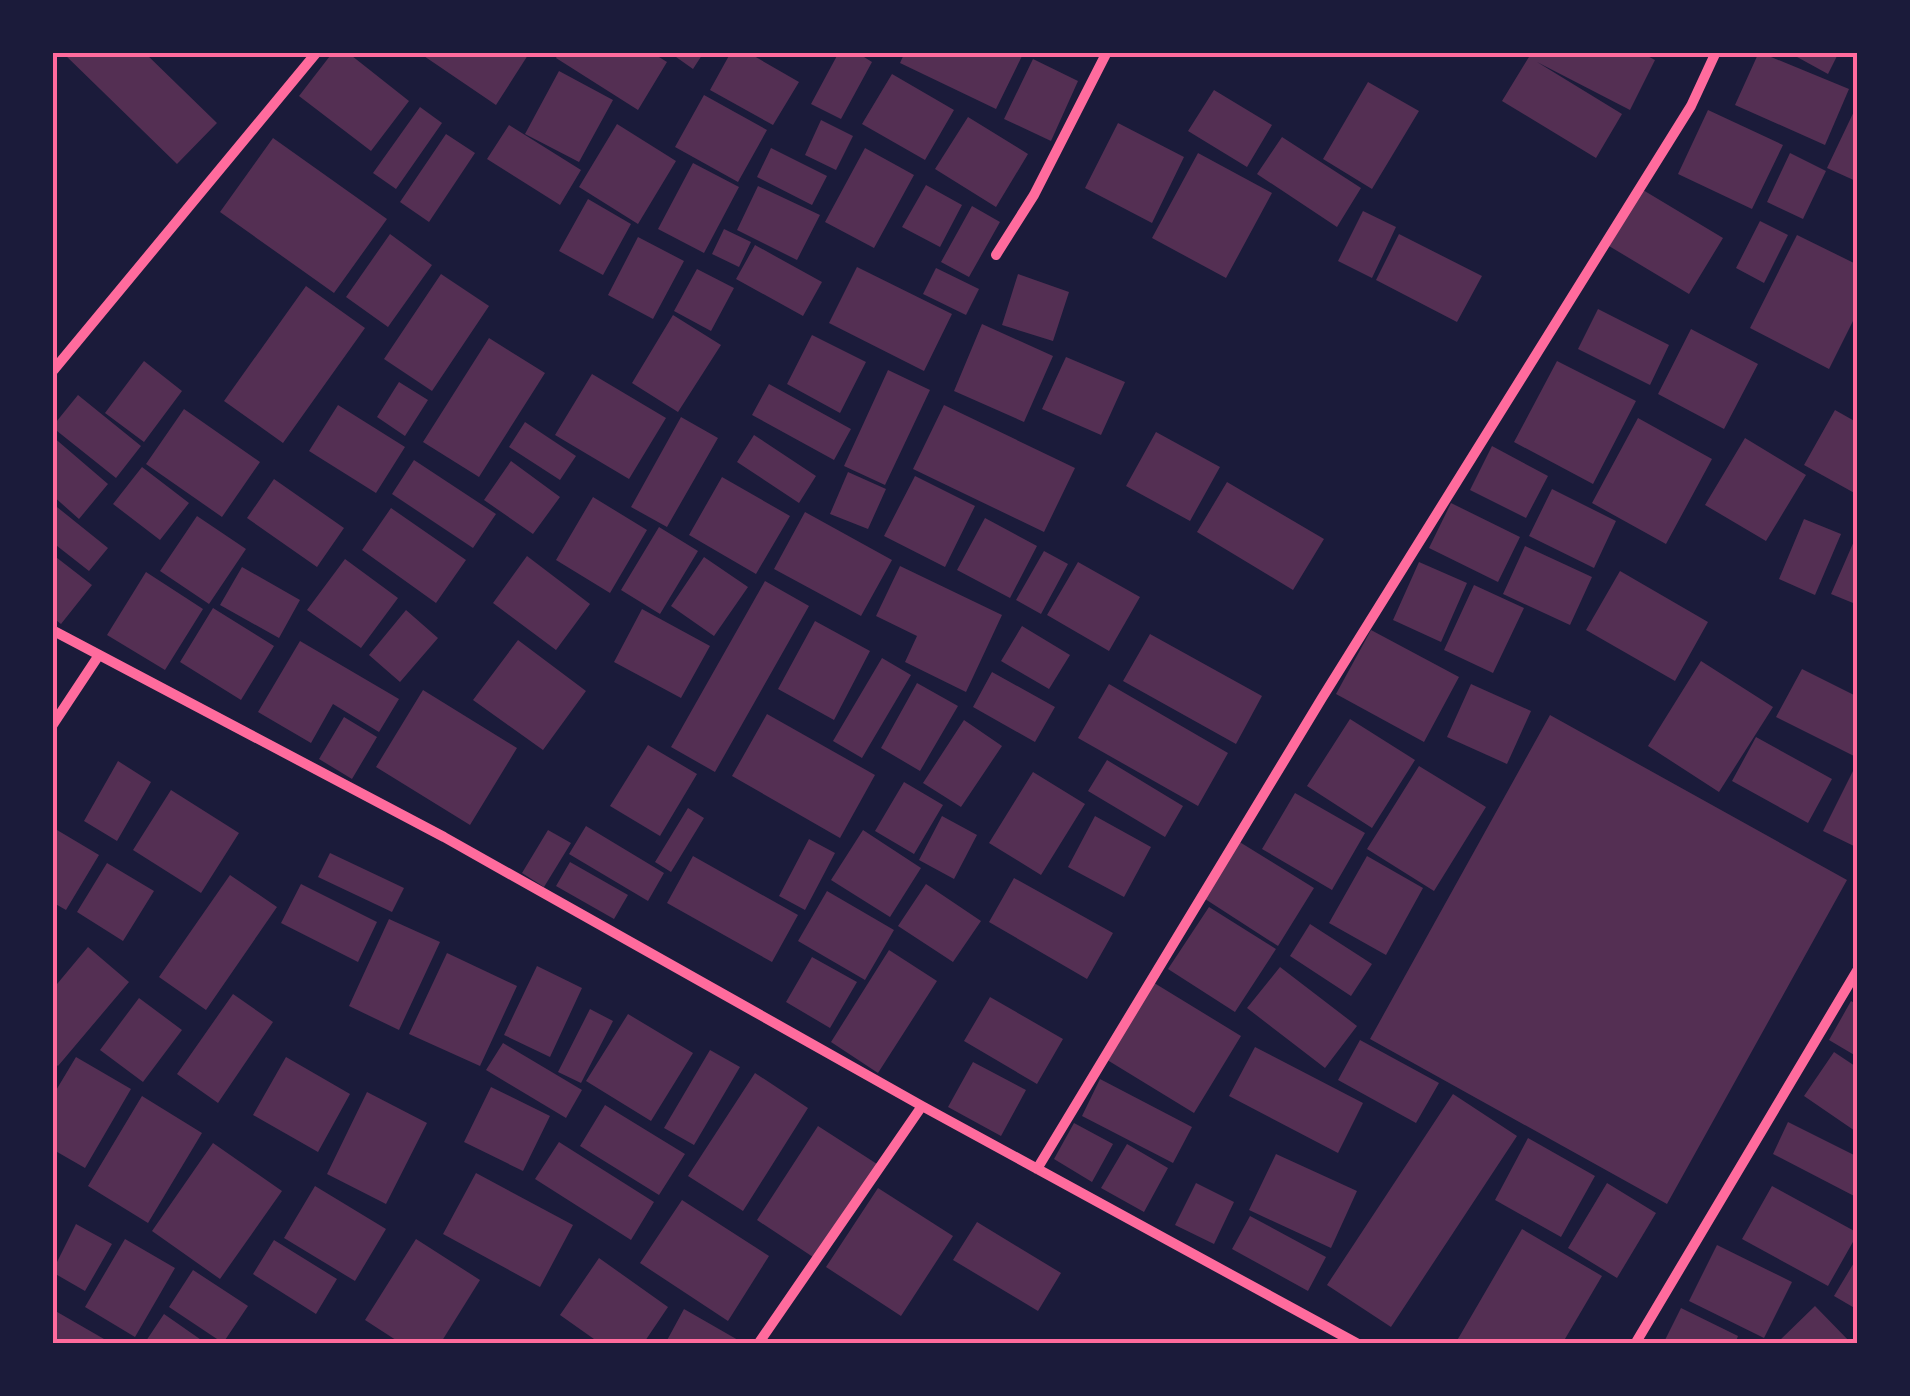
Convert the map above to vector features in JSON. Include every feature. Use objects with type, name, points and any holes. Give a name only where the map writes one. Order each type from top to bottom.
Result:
[{"type":"street","points":[[52,372],[317,52]]},
{"type":"street","points":[[996,255],[1034,196],[1107,52]]},
{"type":"street","points":[[1037,1169],[1322,698],[1691,106],[1716,52]]},
{"type":"street","points":[[52,630],[444,837],[922,1106],[1358,1344]]},
{"type":"street","points":[[52,726],[99,656]]},
{"type":"street","points":[[1635,1344],[1858,969]]},
{"type":"street","points":[[758,1344],[922,1106]]},
{"type":"building","points":[[62,52],[144,52],[217,123],[177,164]]},
{"type":"building","points":[[333,52],[347,52],[409,101],[371,151],[299,96]]},
{"type":"building","points":[[418,52],[524,52],[528,55],[496,105]]},
{"type":"building","points":[[560,52],[651,52],[667,62],[638,110],[556,58]]},
{"type":"building","points":[[669,52],[704,52],[693,69]]},
{"type":"building","points":[[731,52],[747,52],[799,82],[773,125],[710,90]]},
{"type":"building","points":[[839,52],[856,52],[872,62],[841,119],[811,104]]},
{"type":"building","points":[[905,52],[1024,52],[996,109],[900,63]]},
{"type":"building","points":[[1532,52],[1640,52],[1655,60],[1630,110],[1537,62],[1622,114],[1596,158],[1502,101]]},
{"type":"building","points":[[1759,52],[1849,89],[1825,145],[1735,105]]},
{"type":"building","points":[[1788,52],[1839,52],[1828,74]]},
{"type":"building","points":[[1033,59],[1078,81],[1051,141],[1004,119]]},
{"type":"building","points":[[559,71],[613,100],[579,162],[525,134]]},
{"type":"building","points":[[892,74],[954,110],[925,160],[862,124]]},
{"type":"building","points":[[1368,82],[1419,111],[1372,189],[1323,159]]},
{"type":"building","points":[[1214,90],[1272,125],[1247,167],[1188,131]]},
{"type":"building","points":[[704,95],[767,130],[738,182],[675,147]]},
{"type":"building","points":[[1858,103],[1858,182],[1827,168]]},
{"type":"building","points":[[420,107],[442,123],[396,189],[373,173]]},
{"type":"building","points":[[1708,110],[1783,145],[1752,209],[1678,174]]},
{"type":"building","points":[[968,117],[1028,154],[996,207],[935,169]]},
{"type":"building","points":[[821,120],[853,136],[836,170],[805,155]]},
{"type":"building","points":[[1118,123],[1184,157],[1152,223],[1085,188]]},
{"type":"building","points":[[617,124],[676,161],[638,224],[579,187]]},
{"type":"building","points":[[509,125],[581,170],[560,205],[487,159]]},
{"type":"building","points":[[446,134],[475,153],[429,222],[400,202]]},
{"type":"building","points":[[1282,137],[1361,188],[1337,227],[1257,174]]},
{"type":"building","points":[[273,138],[387,219],[334,293],[220,212]]},
{"type":"building","points":[[771,148],[827,176],[812,205],[757,177]]},
{"type":"building","points":[[865,148],[914,175],[874,248],[825,222]]},
{"type":"building","points":[[1198,153],[1272,193],[1226,278],[1152,238]]},
{"type":"building","points":[[1790,153],[1826,171],[1803,219],[1767,202]]},
{"type":"building","points":[[693,163],[739,187],[704,253],[658,229]]},
{"type":"building","points":[[926,185],[962,205],[940,247],[902,227]]},
{"type":"building","points":[[758,186],[820,215],[797,260],[737,230]]},
{"type":"building","points":[[1643,190],[1723,238],[1689,294],[1609,246]]},
{"type":"building","points":[[588,199],[631,224],[603,275],[559,251]]},
{"type":"building","points":[[972,206],[1000,222],[969,277],[941,262]]},
{"type":"building","points":[[1363,211],[1396,227],[1372,278],[1338,261]]},
{"type":"building","points":[[1760,221],[1788,235],[1764,283],[1736,268]]},
{"type":"building","points":[[724,229],[751,242],[739,267],[712,254]]},
{"type":"building","points":[[390,234],[432,265],[388,327],[346,297]]},
{"type":"building","points":[[1399,234],[1482,276],[1457,322],[1376,280]]},
{"type":"building","points":[[1797,235],[1858,265],[1858,311],[1829,369],[1750,328]]},
{"type":"building","points":[[638,237],[684,261],[653,319],[608,295]]},
{"type":"building","points":[[755,245],[822,282],[803,316],[736,279]]},
{"type":"building","points":[[857,267],[952,314],[924,371],[829,323]]},
{"type":"building","points":[[936,268],[979,289],[966,315],[923,294]]},
{"type":"building","points":[[697,269],[734,288],[711,331],[674,311]]},
{"type":"building","points":[[441,274],[489,306],[432,391],[384,359]]},
{"type":"building","points":[[1018,274],[1069,292],[1053,341],[1002,325]]},
{"type":"building","points":[[306,286],[365,328],[283,443],[224,401]]},
{"type":"building","points":[[1598,309],[1669,345],[1650,385],[1578,349]]},
{"type":"building","points":[[673,315],[721,345],[678,412],[632,383]]},
{"type":"building","points":[[982,324],[1053,356],[1024,422],[954,391]]},
{"type":"building","points":[[1691,329],[1758,364],[1724,429],[1658,394]]},
{"type":"building","points":[[812,335],[866,362],[840,413],[787,384]]},
{"type":"building","points":[[489,338],[545,373],[479,477],[423,442]]},
{"type":"building","points":[[1066,357],[1125,382],[1101,435],[1042,409]]},
{"type":"building","points":[[144,361],[182,391],[144,442],[105,413]]},
{"type":"building","points":[[1557,361],[1636,401],[1593,484],[1514,442]]},
{"type":"building","points":[[888,370],[930,390],[885,485],[844,466]]},
{"type":"building","points":[[592,374],[666,418],[629,479],[555,435]]},
{"type":"building","points":[[399,382],[428,400],[405,436],[377,417]]},
{"type":"building","points":[[769,384],[851,429],[834,460],[752,415]]},
{"type":"building","points":[[78,395],[141,446],[116,478],[52,427]]},
{"type":"building","points":[[338,405],[405,447],[376,493],[309,451]]},
{"type":"building","points":[[944,405],[1075,468],[1044,532],[913,469]]},
{"type":"building","points":[[184,409],[260,462],[222,517],[146,464]]},
{"type":"building","points":[[1835,410],[1858,423],[1858,495],[1804,465]]},
{"type":"building","points":[[681,417],[718,438],[667,527],[631,507]]},
{"type":"building","points":[[1638,418],[1712,459],[1666,544],[1592,503]]},
{"type":"building","points":[[525,422],[576,456],[560,480],[509,447]]},
{"type":"building","points":[[1156,432],[1220,467],[1190,521],[1126,486]]},
{"type":"building","points":[[754,435],[816,476],[799,503],[737,462]]},
{"type":"building","points":[[52,436],[108,484],[79,519],[52,495]]},
{"type":"building","points":[[1745,438],[1806,475],[1766,541],[1705,505]]},
{"type":"building","points":[[1492,446],[1548,476],[1526,518],[1470,490]]},
{"type":"building","points":[[414,460],[496,514],[473,548],[392,494]]},
{"type":"building","points":[[511,461],[560,497],[533,534],[484,500]]},
{"type":"building","points":[[142,467],[189,503],[160,540],[113,504]]},
{"type":"building","points":[[848,472],[886,489],[868,529],[830,514]]},
{"type":"building","points":[[915,476],[975,506],[945,567],[884,536]]},
{"type":"building","points":[[722,477],[790,516],[756,574],[689,535]]},
{"type":"building","points":[[274,479],[344,528],[317,567],[247,518]]},
{"type":"building","points":[[1227,482],[1324,539],[1293,590],[1197,532]]},
{"type":"building","points":[[1552,489],[1616,521],[1594,568],[1529,536]]},
{"type":"building","points":[[593,497],[647,530],[610,593],[556,560]]},
{"type":"building","points":[[52,503],[108,548],[89,571],[52,542]]},
{"type":"building","points":[[1451,503],[1520,537],[1498,582],[1429,548]]},
{"type":"building","points":[[391,508],[466,560],[436,603],[362,550]]},
{"type":"building","points":[[805,512],[892,560],[861,616],[774,569]]},
{"type":"building","points":[[197,516],[246,549],[209,604],[160,571]]},
{"type":"building","points":[[985,518],[1037,546],[1010,598],[957,570]]},
{"type":"building","points":[[1804,519],[1841,534],[1815,595],[1779,579]]},
{"type":"building","points":[[659,527],[698,551],[660,614],[621,590]]},
{"type":"building","points":[[1858,532],[1858,605],[1831,594]]},
{"type":"building","points":[[1525,546],[1592,577],[1570,625],[1503,594]]},
{"type":"building","points":[[1044,551],[1068,564],[1041,614],[1016,600]]},
{"type":"building","points":[[52,554],[92,585],[61,624],[52,617]]},
{"type":"building","points":[[527,556],[590,604],[556,650],[493,603]]},
{"type":"building","points":[[704,557],[748,587],[714,636],[671,606]]},
{"type":"building","points":[[345,559],[398,598],[361,648],[307,610]]},
{"type":"building","points":[[1078,562],[1140,597],[1109,651],[1047,615]]},
{"type":"building","points":[[1419,562],[1467,583],[1441,642],[1393,620]]},
{"type":"building","points":[[900,566],[1002,615],[966,692],[905,662],[917,636],[876,616]]},
{"type":"building","points":[[242,567],[300,600],[279,638],[220,605]]},
{"type":"building","points":[[1620,571],[1708,622],[1675,681],[1586,630]]},
{"type":"building","points":[[146,572],[203,609],[165,670],[107,635]]},
{"type":"building","points":[[765,581],[809,606],[715,772],[671,747]]},
{"type":"building","points":[[1474,585],[1524,608],[1493,673],[1444,650]]},
{"type":"building","points":[[213,608],[274,646],[241,700],[180,662]]},
{"type":"building","points":[[642,609],[710,646],[681,698],[614,662]]},
{"type":"building","points":[[406,610],[438,638],[400,682],[369,655]]},
{"type":"building","points":[[815,621],[870,651],[834,720],[778,689]]},
{"type":"building","points":[[1022,626],[1070,655],[1049,689],[1001,661]]},
{"type":"building","points":[[1371,630],[1459,677],[1424,742],[1336,694]]},
{"type":"building","points":[[1150,634],[1262,696],[1236,744],[1123,681]]},
{"type":"building","points":[[518,640],[586,691],[543,750],[473,700]]},
{"type":"building","points":[[300,641],[399,699],[379,732],[333,704],[311,743],[258,712]]},
{"type":"building","points":[[882,658],[911,675],[862,758],[833,741]]},
{"type":"building","points":[[1701,661],[1773,707],[1719,792],[1648,746]]},
{"type":"building","points":[[1802,669],[1858,697],[1858,758],[1776,717]]},
{"type":"building","points":[[992,672],[1055,707],[1035,742],[973,707]]},
{"type":"building","points":[[917,683],[958,706],[920,771],[881,748]]},
{"type":"building","points":[[1109,684],[1228,753],[1198,806],[1078,738]]},
{"type":"building","points":[[1471,684],[1531,711],[1507,764],[1447,737]]},
{"type":"building","points":[[423,690],[517,748],[470,825],[376,767]]},
{"type":"building","points":[[767,714],[875,775],[840,838],[732,776]]},
{"type":"building","points":[[1550,715],[1847,880],[1667,1204],[1370,1039]]},
{"type":"building","points":[[344,717],[377,737],[352,779],[319,759]]},
{"type":"building","points":[[1350,719],[1415,760],[1372,828],[1307,786]]},
{"type":"building","points":[[964,720],[1002,746],[961,807],[923,783]]},
{"type":"building","points":[[1756,737],[1832,779],[1808,823],[1732,781]]},
{"type":"building","points":[[648,745],[697,774],[660,836],[610,806]]},
{"type":"building","points":[[1107,760],[1183,806],[1165,837],[1088,791]]},
{"type":"building","points":[[118,761],[151,782],[117,841],[84,821]]},
{"type":"building","points":[[1858,761],[1858,848],[1823,831]]},
{"type":"building","points":[[1419,766],[1486,807],[1434,891],[1367,849]]},
{"type":"building","points":[[1033,772],[1085,804],[1041,875],[989,843]]},
{"type":"building","points":[[904,782],[943,805],[914,854],[875,831]]},
{"type":"building","points":[[171,790],[239,833],[201,893],[133,850]]},
{"type":"building","points":[[1295,793],[1365,833],[1332,890],[1262,849]]},
{"type":"building","points":[[688,808],[704,818],[671,872],[655,862]]},
{"type":"building","points":[[942,816],[977,835],[954,879],[919,860]]},
{"type":"building","points":[[1095,816],[1151,847],[1124,897],[1068,867]]},
{"type":"building","points":[[586,826],[664,873],[648,901],[569,854]]},
{"type":"building","points":[[52,827],[99,855],[66,910],[52,902]]},
{"type":"building","points":[[548,830],[571,843],[544,887],[522,873]]},
{"type":"building","points":[[863,830],[921,868],[890,917],[831,880]]},
{"type":"building","points":[[809,839],[835,853],[805,910],[779,896]]},
{"type":"building","points":[[1238,841],[1314,888],[1278,946],[1202,897]]},
{"type":"building","points":[[330,853],[404,888],[392,912],[318,877]]},
{"type":"building","points":[[693,856],[798,915],[772,962],[667,903]]},
{"type":"building","points":[[1367,856],[1423,888],[1386,955],[1329,923]]},
{"type":"building","points":[[570,862],[628,895],[614,919],[556,886]]},
{"type":"building","points":[[107,863],[154,891],[123,941],[77,912]]},
{"type":"building","points":[[230,875],[277,907],[206,1010],[159,977]]},
{"type":"building","points":[[1014,878],[1113,933],[1087,979],[989,922]]},
{"type":"building","points":[[301,884],[377,922],[358,962],[281,923]]},
{"type":"building","points":[[926,884],[981,921],[953,962],[898,926]]},
{"type":"building","points":[[827,891],[894,930],[865,980],[798,941]]},
{"type":"building","points":[[1209,907],[1276,949],[1235,1012],[1168,969]]},
{"type":"building","points":[[389,919],[440,942],[399,1030],[349,1006]]},
{"type":"building","points":[[1310,924],[1372,964],[1351,996],[1290,956]]},
{"type":"building","points":[[88,947],[129,982],[58,1066],[52,1061],[52,990]]},
{"type":"building","points":[[889,950],[937,981],[878,1073],[831,1042]]},
{"type":"building","points":[[447,953],[517,986],[480,1066],[409,1034]]},
{"type":"building","points":[[812,957],[857,982],[830,1028],[786,1002]]},
{"type":"building","points":[[537,966],[582,988],[550,1057],[504,1035]]},
{"type":"building","points":[[1280,967],[1357,1026],[1325,1068],[1247,1008]]},
{"type":"building","points":[[1151,981],[1241,1036],[1194,1113],[1104,1058]]},
{"type":"building","points":[[233,994],[273,1022],[218,1103],[177,1074]]},
{"type":"building","points":[[990,997],[1063,1039],[1037,1084],[964,1041]]},
{"type":"building","points":[[139,998],[182,1030],[143,1082],[100,1050]]},
{"type":"building","points":[[1851,1001],[1858,1005],[1856,1056],[1829,1040]]},
{"type":"building","points":[[590,1009],[613,1021],[581,1083],[558,1072]]},
{"type":"building","points":[[628,1014],[693,1053],[651,1121],[586,1081]]},
{"type":"building","points":[[1360,1040],[1439,1083],[1416,1123],[1338,1080]]},
{"type":"building","points":[[503,1043],[582,1090],[566,1118],[486,1070]]},
{"type":"building","points":[[1255,1047],[1363,1103],[1338,1153],[1229,1096]]},
{"type":"building","points":[[710,1050],[740,1067],[694,1145],[664,1128]]},
{"type":"building","points":[[1834,1052],[1858,1068],[1858,1133],[1804,1096]]},
{"type":"building","points":[[76,1057],[131,1089],[85,1168],[52,1149],[52,1097]]},
{"type":"building","points":[[286,1057],[350,1094],[318,1152],[253,1115]]},
{"type":"building","points":[[973,1062],[1026,1090],[1001,1136],[948,1107]]},
{"type":"building","points":[[755,1073],[808,1108],[743,1211],[688,1176]]},
{"type":"building","points":[[1100,1079],[1192,1127],[1173,1163],[1082,1116]]},
{"type":"building","points":[[491,1087],[550,1116],[523,1171],[464,1142]]},
{"type":"building","points":[[367,1092],[427,1123],[386,1204],[327,1174]]},
{"type":"building","points":[[1453,1094],[1517,1136],[1391,1327],[1327,1285]]},
{"type":"building","points":[[142,1096],[202,1133],[148,1223],[88,1186]]},
{"type":"building","points":[[605,1105],[685,1154],[659,1195],[580,1146]]},
{"type":"building","points":[[1788,1122],[1858,1157],[1858,1198],[1773,1154]]},
{"type":"building","points":[[1074,1123],[1113,1144],[1092,1182],[1054,1159]]},
{"type":"building","points":[[818,1126],[877,1164],[816,1259],[757,1220]]},
{"type":"building","points":[[1528,1138],[1595,1176],[1561,1237],[1495,1200]]},
{"type":"building","points":[[559,1142],[654,1202],[631,1240],[535,1179]]},
{"type":"building","points":[[213,1143],[282,1191],[220,1279],[152,1231]]},
{"type":"building","points":[[1127,1144],[1168,1168],[1144,1212],[1101,1188]]},
{"type":"building","points":[[1276,1154],[1357,1191],[1331,1248],[1249,1210]]},
{"type":"building","points":[[476,1173],[573,1225],[540,1287],[443,1234]]},
{"type":"building","points":[[1196,1183],[1234,1202],[1214,1244],[1175,1225]]},
{"type":"building","points":[[1607,1183],[1656,1213],[1617,1278],[1568,1248]]},
{"type":"building","points":[[315,1186],[386,1229],[355,1281],[284,1238]]},
{"type":"building","points":[[1772,1186],[1858,1233],[1828,1286],[1742,1239]]},
{"type":"building","points":[[878,1188],[953,1236],[901,1316],[826,1267]]},
{"type":"building","points":[[682,1200],[769,1256],[728,1321],[640,1263]]},
{"type":"building","points":[[1250,1216],[1326,1257],[1308,1291],[1232,1249]]},
{"type":"building","points":[[977,1222],[1061,1273],[1038,1311],[953,1260]]},
{"type":"building","points":[[76,1224],[112,1244],[85,1291],[52,1272]]},
{"type":"building","points":[[1522,1229],[1602,1276],[1562,1344],[1455,1344]]},
{"type":"building","points":[[125,1239],[175,1268],[135,1337],[85,1307]]},
{"type":"building","points":[[416,1239],[480,1280],[440,1344],[402,1344],[365,1320]]},
{"type":"building","points":[[274,1240],[337,1279],[316,1314],[253,1274]]},
{"type":"building","points":[[1717,1245],[1792,1282],[1764,1338],[1689,1301]]},
{"type":"building","points":[[1858,1256],[1858,1310],[1834,1296]]},
{"type":"building","points":[[599,1258],[668,1307],[643,1344],[601,1344],[560,1315]]},
{"type":"building","points":[[193,1270],[248,1306],[223,1343],[169,1307]]},
{"type":"building","points":[[1815,1306],[1852,1344],[1776,1344]]},
{"type":"building","points":[[1681,1308],[1738,1336],[1735,1344],[1663,1344]]},
{"type":"building","points":[[52,1309],[104,1339],[101,1344],[52,1344]]},
{"type":"building","points":[[684,1309],[745,1344],[665,1344]]},
{"type":"building","points":[[164,1314],[207,1344],[144,1344]]}]
